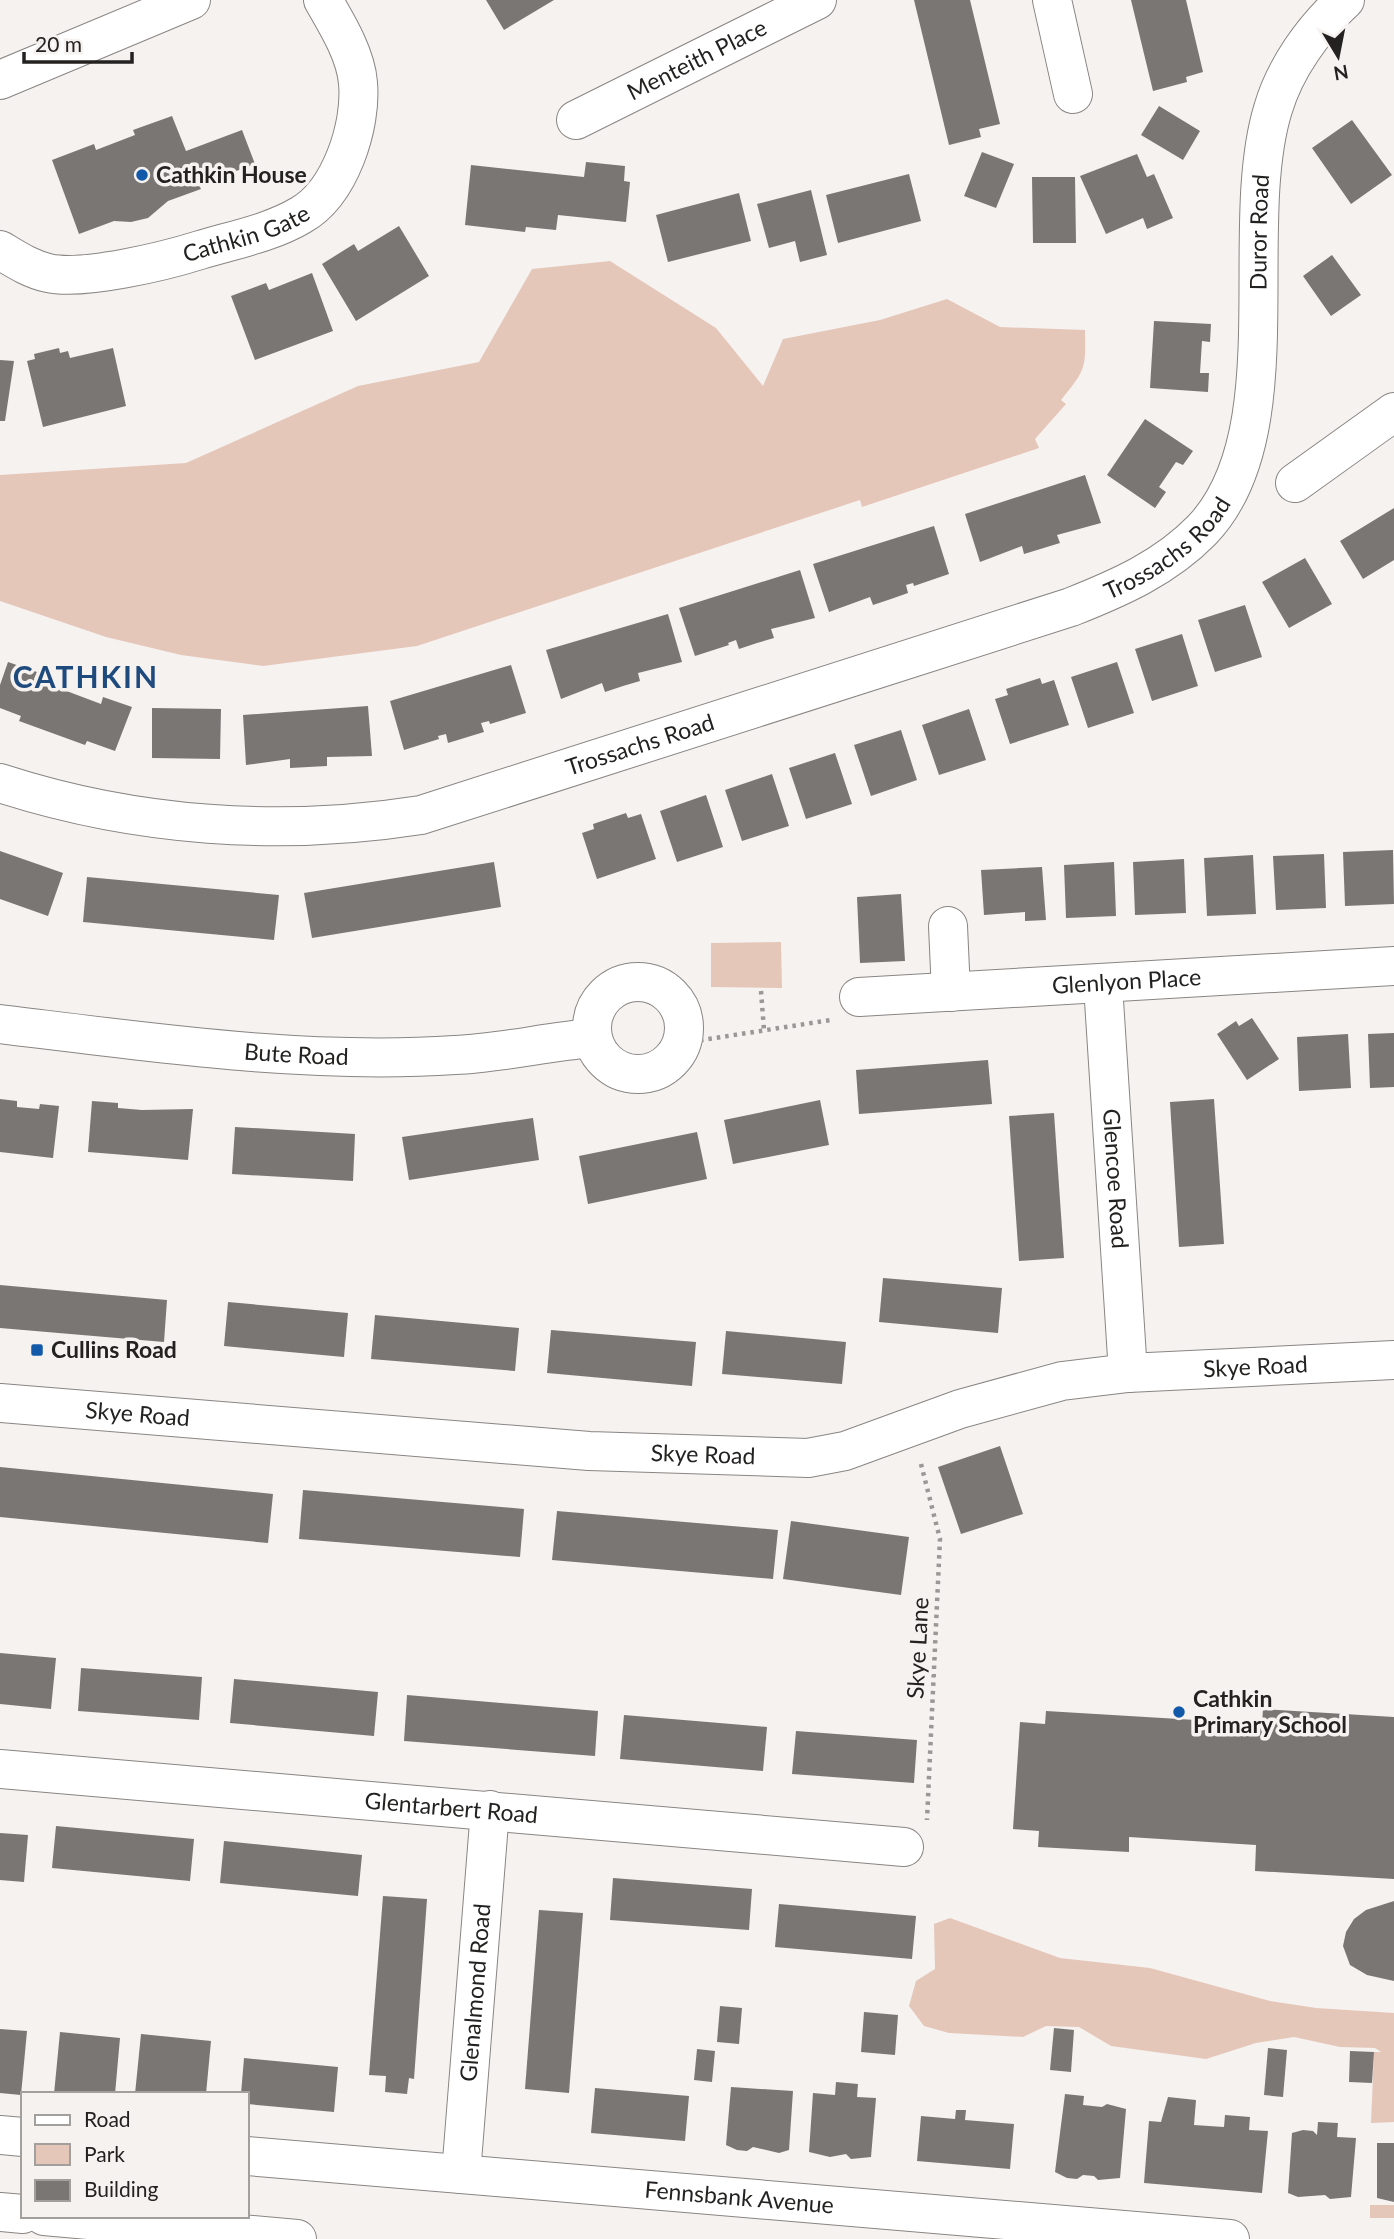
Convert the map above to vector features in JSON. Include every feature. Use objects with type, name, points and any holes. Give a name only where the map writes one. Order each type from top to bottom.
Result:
[{"type":"street","points":[[0,80],[191,0]]},
{"type":"street","name":"Cathkin Gate","points":[[0,250],[37,269],[71,275],[177,258],[266,230],[303,215],[327,191],[342,163],[357,110],[358,82],[349,54],[323,0]]},
{"type":"street","name":"Menteith Place","points":[[576,120],[817,0]]},
{"type":"street","points":[[1052,0],[1073,94]]},
{"type":"street","name":"Duror Road","points":[[1231,487],[1244,450],[1253,396],[1261,180],[1273,109],[1295,59],[1326,17],[1345,0]]},
{"type":"street","points":[[1295,483],[1394,412]]},
{"type":"street","name":"Trossachs Road","points":[[0,783],[46,798],[134,816],[219,824],[291,828],[357,825],[421,815],[1071,607],[1121,588],[1164,563],[1203,528],[1231,487]]},
{"type":"street","points":[[948,926],[951,992]]},
{"type":"street","name":"Glenlyon Place","points":[[859,997],[1103,985],[1394,966]]},
{"type":"street","points":[[638,981],[659,986],[675,999],[684,1019],[683,1039],[674,1058],[657,1071],[637,1075],[616,1070],[600,1057],[592,1038],[592,1017],[601,998],[618,985],[638,981]]},
{"type":"street","name":"Glencoe Road","points":[[1103,985],[1128,1373]]},
{"type":"street","name":"Bute Road","points":[[0,1024],[148,1042],[314,1055],[454,1055],[592,1038]]},
{"type":"street","name":"Skye Road","points":[[0,1403],[589,1451],[808,1458],[845,1451],[960,1409],[1062,1381],[1128,1373],[1394,1360]]},
{"type":"street","name":"Glentarbert Road","points":[[0,1769],[904,1847]]},
{"type":"street","name":"Glenalmond Road","points":[[461,2174],[490,1811]]},
{"type":"street","points":[[0,2135],[21,2137]]},
{"type":"street","name":"Fennsbank Avenue","points":[[248,2156],[1230,2239]]},
{"type":"street","points":[[0,2212],[21,2214]]},
{"type":"street","points":[[66,2218],[297,2239]]},
{"type":"path","points":[[761,991],[764,1030]]},
{"type":"path","points":[[683,1039],[702,1040],[850,1017],[859,997]]},
{"type":"path","name":"Skye Lane","points":[[904,1847],[926,1851],[940,1539],[911,1428]]},
{"type":"green space","points":[[610,261],[716,328],[763,386],[783,339],[880,320],[947,299],[1000,327],[1085,330],[1084,362],[1075,382],[1061,400],[1066,404],[1035,439],[1039,448],[862,507],[860,500],[417,646],[263,666],[181,655],[106,637],[0,601],[0,475],[186,463],[358,386],[479,362],[532,269]]},
{"type":"green space","points":[[781,942],[782,988],[711,987],[711,943]]},
{"type":"green space","points":[[950,1918],[1060,1958],[1150,1968],[1270,2001],[1316,2008],[1394,2013],[1394,2122],[1371,2123],[1374,2052],[1381,2052],[1375,2048],[1340,2047],[1294,2037],[1256,2043],[1206,2059],[1111,2046],[1079,2027],[1046,2026],[1023,2037],[949,2033],[924,2026],[909,2006],[916,1981],[935,1969],[934,1924]]},
{"type":"green space","points":[[1370,2205],[1394,2205],[1394,2218],[1370,2218]]},
{"type":"building","points":[[486,0],[554,0],[504,30]]},
{"type":"building","points":[[914,0],[970,0],[1000,124],[979,129],[981,137],[949,145]]},
{"type":"building","points":[[1131,0],[1186,0],[1203,72],[1186,77],[1187,82],[1153,91]]},
{"type":"building","points":[[1159,106],[1200,131],[1183,160],[1141,135]]},
{"type":"building","name":"Cathkin House","points":[[172,116],[186,151],[242,130],[255,164],[199,185],[201,189],[168,201],[148,218],[131,222],[114,221],[79,234],[52,160],[94,144],[96,150],[135,135],[133,130]]},
{"type":"building","points":[[1352,120],[1392,175],[1351,204],[1312,148]]},
{"type":"building","points":[[982,152],[1014,164],[996,208],[964,196]]},
{"type":"building","points":[[1137,154],[1147,177],[1154,174],[1173,218],[1147,229],[1143,218],[1106,234],[1080,176]]},
{"type":"building","points":[[586,162],[625,166],[624,181],[630,182],[626,222],[558,215],[556,230],[526,227],[525,232],[465,225],[471,165],[584,177]]},
{"type":"building","points":[[909,174],[921,221],[838,243],[826,195]]},
{"type":"building","points":[[1032,177],[1075,177],[1076,243],[1033,243]]},
{"type":"building","points":[[811,190],[827,255],[800,262],[795,241],[769,248],[757,204]]},
{"type":"building","points":[[739,193],[751,241],[668,262],[656,215]]},
{"type":"building","points":[[399,226],[429,276],[356,321],[322,264],[354,244],[358,251]]},
{"type":"building","points":[[1332,255],[1361,295],[1331,316],[1303,276]]},
{"type":"building","points":[[312,273],[333,331],[255,360],[231,296],[266,283],[269,290]]},
{"type":"building","points":[[1154,321],[1211,324],[1210,342],[1202,341],[1200,373],[1209,373],[1208,392],[1150,388]]},
{"type":"building","points":[[59,348],[60,353],[68,351],[70,358],[113,348],[126,406],[43,427],[27,361],[35,359],[34,354]]},
{"type":"building","points":[[0,360],[14,361],[5,421],[0,421]]},
{"type":"building","points":[[1145,419],[1193,451],[1183,465],[1176,462],[1159,487],[1166,492],[1155,508],[1107,475]]},
{"type":"building","points":[[1085,475],[1101,523],[1057,535],[1060,543],[1024,554],[1022,546],[980,562],[965,514]]},
{"type":"building","points":[[1394,508],[1394,560],[1363,579],[1340,541]]},
{"type":"building","points":[[934,526],[949,574],[914,586],[913,583],[906,585],[908,593],[873,605],[870,597],[829,612],[813,564]]},
{"type":"building","points":[[1305,558],[1332,604],[1289,628],[1262,582]]},
{"type":"building","points":[[800,570],[815,618],[771,629],[774,638],[739,649],[736,640],[728,643],[729,645],[695,656],[679,608]]},
{"type":"building","points":[[1245,605],[1262,657],[1215,672],[1198,620]]},
{"type":"building","points":[[668,614],[682,662],[638,673],[640,681],[605,692],[602,683],[561,699],[546,650]]},
{"type":"building","points":[[1182,634],[1198,686],[1152,701],[1135,649]]},
{"type":"building","points":[[8,662],[37,672],[34,679],[101,704],[103,697],[132,707],[115,751],[87,741],[85,745],[19,721],[21,716],[0,708],[0,685]]},
{"type":"building","points":[[1117,662],[1134,713],[1088,728],[1071,677]]},
{"type":"building","points":[[511,665],[526,713],[490,724],[489,721],[481,723],[484,732],[448,743],[446,734],[438,736],[439,739],[404,750],[390,701]]},
{"type":"building","points":[[1040,678],[1042,684],[1054,680],[1069,725],[1010,744],[995,699],[1008,695],[1006,689]]},
{"type":"building","points":[[368,706],[372,756],[327,757],[327,766],[290,768],[290,759],[246,765],[243,715]]},
{"type":"building","points":[[152,708],[221,709],[220,759],[152,758]]},
{"type":"building","points":[[969,709],[986,760],[939,775],[922,725]]},
{"type":"building","points":[[901,730],[917,780],[871,796],[854,745]]},
{"type":"building","points":[[835,753],[852,804],[806,819],[789,768]]},
{"type":"building","points":[[772,774],[789,826],[742,841],[725,790]]},
{"type":"building","points":[[706,795],[723,847],[677,862],[660,811]]},
{"type":"building","points":[[626,813],[628,818],[641,814],[656,859],[597,879],[582,833],[594,829],[593,824]]},
{"type":"building","points":[[1393,850],[1394,904],[1345,906],[1343,852]]},
{"type":"building","points":[[0,851],[63,873],[48,916],[0,899]]},
{"type":"building","points":[[1324,854],[1326,908],[1276,910],[1273,856]]},
{"type":"building","points":[[1253,855],[1256,914],[1207,916],[1204,858]]},
{"type":"building","points":[[1184,859],[1186,913],[1135,915],[1133,862]]},
{"type":"building","points":[[494,862],[501,907],[312,938],[304,893]]},
{"type":"building","points":[[1114,862],[1116,916],[1066,918],[1064,865]]},
{"type":"building","points":[[1042,867],[1046,920],[1025,921],[1025,912],[984,915],[981,870]]},
{"type":"building","points":[[87,877],[279,895],[274,940],[83,922]]},
{"type":"building","points":[[901,894],[905,961],[860,963],[857,897]]},
{"type":"building","points":[[1252,1018],[1279,1059],[1247,1080],[1217,1034],[1236,1021],[1239,1026]]},
{"type":"building","points":[[1394,1033],[1394,1087],[1370,1088],[1368,1034]]},
{"type":"building","points":[[1348,1034],[1351,1088],[1299,1091],[1297,1037]]},
{"type":"building","points":[[988,1060],[992,1104],[859,1114],[856,1070]]},
{"type":"building","points":[[0,1099],[17,1101],[17,1107],[39,1109],[40,1104],[59,1106],[53,1158],[0,1152]]},
{"type":"building","points":[[1214,1099],[1224,1244],[1179,1247],[1170,1102]]},
{"type":"building","points":[[820,1100],[829,1145],[733,1164],[724,1120]]},
{"type":"building","points":[[92,1101],[118,1103],[118,1108],[142,1110],[193,1109],[188,1160],[88,1152]]},
{"type":"building","points":[[1054,1113],[1064,1258],[1019,1261],[1009,1116]]},
{"type":"building","points":[[533,1118],[539,1160],[409,1180],[402,1137]]},
{"type":"building","points":[[235,1127],[355,1134],[353,1181],[232,1174]]},
{"type":"building","points":[[697,1132],[707,1179],[588,1204],[579,1156]]},
{"type":"building","points":[[883,1278],[1002,1288],[998,1333],[879,1322]]},
{"type":"building","points":[[0,1285],[167,1300],[164,1342],[0,1328]]},
{"type":"building","points":[[228,1302],[348,1313],[344,1357],[224,1346]]},
{"type":"building","points":[[375,1315],[519,1328],[515,1371],[371,1359]]},
{"type":"building","points":[[551,1330],[696,1342],[692,1386],[547,1373]]},
{"type":"building","points":[[726,1331],[846,1342],[842,1384],[722,1374]]},
{"type":"building","points":[[1000,1446],[1023,1514],[961,1534],[938,1467]]},
{"type":"building","points":[[0,1467],[273,1494],[268,1543],[0,1517]]},
{"type":"building","points":[[303,1490],[524,1509],[520,1557],[299,1539]]},
{"type":"building","points":[[557,1511],[778,1530],[773,1579],[552,1560]]},
{"type":"building","points":[[791,1521],[909,1537],[901,1595],[783,1579]]},
{"type":"building","points":[[0,1653],[56,1658],[51,1709],[0,1704]]},
{"type":"building","points":[[81,1668],[202,1677],[199,1720],[78,1711]]},
{"type":"building","points":[[234,1679],[378,1692],[374,1736],[230,1723]]},
{"type":"building","points":[[407,1695],[598,1711],[595,1756],[404,1741]]},
{"type":"building","points":[[1263,1709],[1394,1717],[1394,1879],[1255,1871],[1256,1845],[1129,1837],[1129,1852],[1038,1847],[1039,1831],[1013,1829],[1020,1722],[1045,1724],[1046,1711],[1262,1724]]},
{"type":"building","points":[[624,1715],[767,1727],[763,1771],[620,1759]]},
{"type":"building","points":[[796,1731],[917,1740],[914,1783],[792,1774]]},
{"type":"building","points":[[56,1826],[194,1839],[190,1881],[52,1868]]},
{"type":"building","points":[[0,1833],[28,1835],[24,1882],[0,1880]]},
{"type":"building","points":[[224,1841],[362,1855],[358,1896],[220,1883]]},
{"type":"building","points":[[613,1878],[752,1889],[749,1930],[610,1920]]},
{"type":"building","points":[[383,1896],[427,1899],[414,2079],[409,2078],[407,2094],[385,2092],[386,2076],[369,2075]]},
{"type":"building","points":[[1394,1901],[1394,1981],[1367,1975],[1350,1965],[1343,1946],[1346,1932],[1354,1919],[1366,1910]]},
{"type":"building","points":[[779,1904],[916,1916],[912,1959],[775,1947]]},
{"type":"building","points":[[539,1910],[583,1913],[569,2093],[525,2089]]},
{"type":"building","points":[[720,2006],[742,2008],[739,2044],[717,2042]]},
{"type":"building","points":[[864,2012],[898,2015],[895,2055],[861,2052]]},
{"type":"building","points":[[1054,2028],[1074,2030],[1071,2072],[1050,2070]]},
{"type":"building","points":[[0,2029],[27,2031],[21,2095],[0,2093]]},
{"type":"building","points":[[60,2032],[120,2038],[115,2092],[54,2092]]},
{"type":"building","points":[[141,2034],[211,2041],[206,2092],[135,2092]]},
{"type":"building","points":[[1268,2048],[1287,2050],[1283,2097],[1264,2095]]},
{"type":"building","points":[[697,2049],[715,2051],[712,2082],[694,2080]]},
{"type":"building","points":[[1350,2051],[1374,2052],[1372,2083],[1349,2082]]},
{"type":"building","points":[[244,2058],[338,2067],[334,2112],[248,2104],[248,2092],[241,2092]]},
{"type":"building","points":[[836,2082],[858,2084],[857,2097],[876,2098],[871,2157],[851,2159],[846,2154],[830,2157],[809,2152],[813,2093],[835,2095]]},
{"type":"building","points":[[731,2087],[793,2091],[789,2150],[779,2153],[753,2147],[747,2151],[726,2145]]},
{"type":"building","points":[[595,2088],[689,2096],[685,2141],[591,2133]]},
{"type":"building","points":[[1065,2094],[1084,2096],[1083,2105],[1102,2107],[1107,2104],[1126,2109],[1120,2178],[1098,2180],[1094,2176],[1083,2175],[1077,2179],[1055,2172]]},
{"type":"building","points":[[1168,2097],[1196,2100],[1194,2125],[1224,2127],[1225,2115],[1250,2117],[1249,2130],[1268,2131],[1262,2193],[1144,2183],[1149,2121],[1161,2122]]},
{"type":"building","points":[[956,2110],[966,2110],[965,2120],[1014,2124],[1010,2169],[917,2161],[921,2116],[955,2119]]},
{"type":"building","points":[[1318,2122],[1338,2123],[1337,2137],[1356,2138],[1351,2197],[1298,2197],[1288,2193],[1292,2133],[1303,2130],[1313,2131],[1317,2135]]},
{"type":"building","points":[[1377,2143],[1394,2143],[1394,2202],[1377,2198]]},
{"type":"place","name":"Cathkin House","points":[[142,175]]},
{"type":"place","name":"Cullins Road","points":[[37,1350]]},
{"type":"place","name":"Cathkin Primary School","points":[[1179,1712]]},
{"type":"district","name":"CATHKIN","points":[[86,678]]}]
